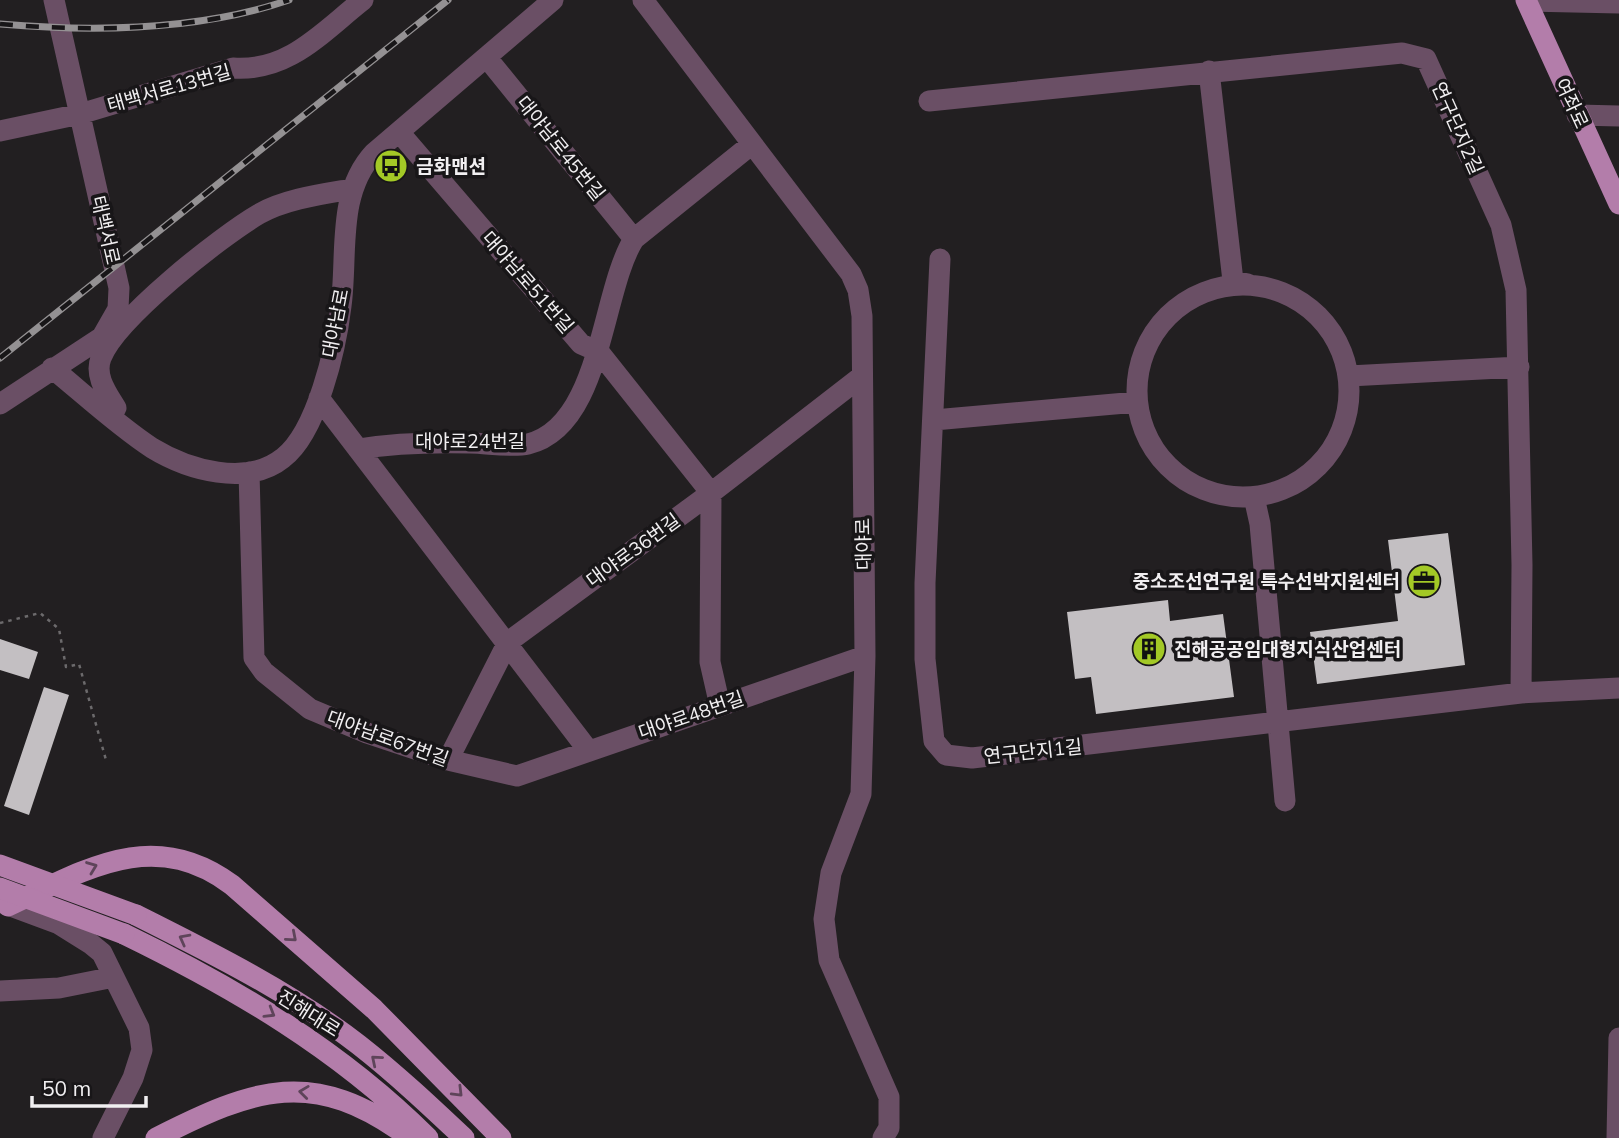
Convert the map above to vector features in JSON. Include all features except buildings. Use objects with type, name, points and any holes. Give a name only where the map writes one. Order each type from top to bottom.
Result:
[{"type":"main road","name":"여좌로","points":[[1527,1],[1619,204]]},
{"type":"main road","points":[[3,899],[89,867],[129,856],[160,856],[207,870],[232,885],[374,1009],[501,1138]]},
{"type":"main road","name":"진해대로","points":[[0,865],[136,915],[190,942],[314,1014],[357,1044],[424,1099],[464,1138]]},
{"type":"main road","name":"진해대로","points":[[3,899],[124,934],[179,961],[289,1024],[344,1063],[428,1138]]},
{"type":"main road","points":[[156,1138],[239,1099],[264,1093],[303,1091],[366,1110],[410,1138]]},
{"type":"street","name":"태백서로","points":[[0,404],[102,337],[118,309],[119,288],[54,0]]},
{"type":"street","name":"태백서로13번길","points":[[0,131],[80,114],[233,68],[258,70],[288,59],[363,0]]},
{"type":"street","name":"대야남로","points":[[52,368],[154,449],[212,471],[249,472],[269,467],[284,457],[301,438],[318,398],[341,308],[346,228],[352,189],[365,163],[553,0]]},
{"type":"street","name":"대야로","points":[[643,0],[855,282],[862,316],[865,656],[861,794],[831,873],[824,919],[829,960],[889,1097],[889,1128],[883,1138]]},
{"type":"street","points":[[1527,1],[1619,3]]},
{"type":"street","name":"연구단지2길","points":[[929,102],[1402,53],[1426,59],[1501,225],[1516,290],[1521,693]]},
{"type":"street","name":"대야남로45번길","points":[[487,58],[634,239]]},
{"type":"street","points":[[1209,71],[1233,281],[1248,284],[1277,290],[1311,309],[1325,323],[1341,348],[1349,376],[1348,410],[1337,442],[1316,469],[1287,488],[1254,497],[1220,495],[1189,483],[1163,462],[1145,434],[1137,402],[1138,372],[1147,343],[1165,318],[1189,299],[1208,291],[1248,284]]},
{"type":"street","points":[[1577,115],[1619,116]]},
{"type":"street","name":"대야남로51번길","points":[[400,132],[581,344],[599,352],[711,493]]},
{"type":"street","name":"대야로24번길","points":[[359,449],[407,441],[528,444],[552,431],[572,412],[599,352],[623,257],[634,239],[752,144]]},
{"type":"street","points":[[116,408],[99,378],[100,359],[119,331],[169,281],[260,213],[316,196],[352,189]]},
{"type":"street","name":"연구단지1길","points":[[940,259],[925,583],[925,659],[934,741],[946,755],[972,758],[1521,693],[1619,688]]},
{"type":"street","points":[[1349,376],[1519,367]]},
{"type":"street","name":"대야로36번길","points":[[448,760],[508,642],[711,493],[862,376]]},
{"type":"street","points":[[318,398],[508,642],[588,750]]},
{"type":"street","points":[[934,420],[1137,402]]},
{"type":"street","name":"대야남로67번길","points":[[249,472],[254,657],[264,672],[310,709],[367,733],[448,760],[517,776]]},
{"type":"street","points":[[711,493],[710,662],[720,706]]},
{"type":"street","points":[[1254,497],[1260,524],[1284,802]]},
{"type":"street","name":"대야로48번길","points":[[517,776],[865,656]]},
{"type":"street","points":[[3,899],[78,934],[102,953],[139,1028],[142,1050],[133,1078],[103,1138]]},
{"type":"street","points":[[0,991],[59,988],[114,977]]},
{"type":"street","points":[[1617,1138],[1619,1038]]},
{"type":"path","points":[[0,623],[40,613],[59,629],[66,667],[79,664],[106,760]]},
{"type":"railway","points":[[0,24],[72,28],[146,27],[219,18],[289,0]]},
{"type":"railway","points":[[0,358],[448,0]]},
{"type":"place","name":"금화맨션","points":[[391,166]]},
{"type":"place","name":"중소조선연구원 특수선박지원센터","points":[[1424,581]]},
{"type":"place","name":"진해공공임대형지식산업센터","points":[[1149,649]]}]
